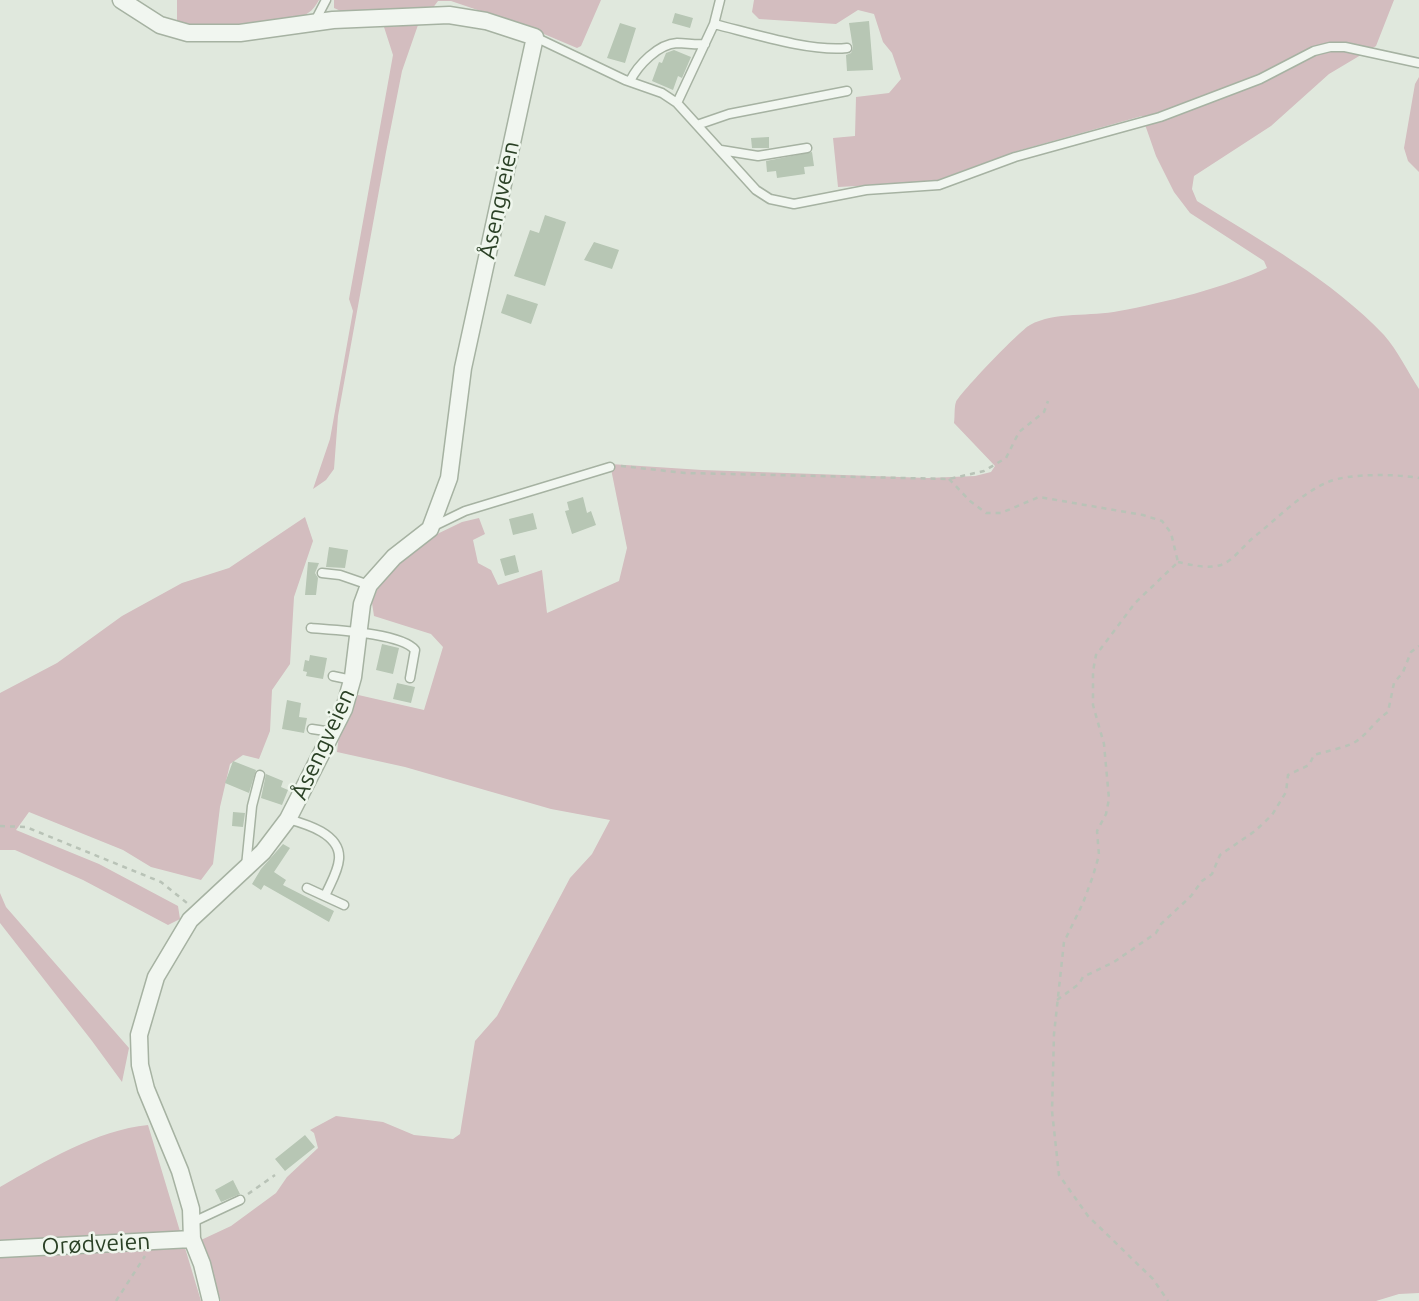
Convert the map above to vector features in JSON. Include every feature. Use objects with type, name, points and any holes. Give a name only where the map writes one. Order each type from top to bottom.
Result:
[{"type":"street","points":[[121,0],[160,25],[188,33],[240,33],[351,19],[460,16],[498,24],[535,37]]},
{"type":"street","name":"Åsengveien","points":[[211,1301],[202,1264],[192,1239],[193,1222],[180,1171],[146,1089],[140,1065],[139,1035],[156,977],[172,947],[197,912],[263,852],[288,819],[344,709],[352,680],[362,604],[369,585],[394,557],[430,529],[449,478],[463,368],[535,37]]},
{"type":"street","name":"Orødveien","points":[[0,1249],[192,1239]]},
{"type":"lane","points":[[314,23],[326,0]]},
{"type":"lane","points":[[677,103],[714,24],[720,0]]},
{"type":"lane","points":[[714,24],[807,45],[847,48]]},
{"type":"lane","points":[[535,37],[662,93],[677,103],[756,190],[782,203],[807,202],[879,188],[930,187],[950,182],[1015,157],[1160,117],[1260,79],[1314,51],[1345,47],[1419,63]]},
{"type":"lane","points":[[630,81],[643,62],[664,47],[673,43],[696,46],[705,44]]},
{"type":"lane","points":[[697,125],[729,114],[847,91]]},
{"type":"lane","points":[[721,150],[758,156],[807,148]]},
{"type":"lane","points":[[430,529],[465,511],[610,467]]},
{"type":"lane","points":[[322,573],[341,575],[369,585]]},
{"type":"lane","points":[[311,628],[357,632],[399,641],[413,647],[415,656],[410,678]]},
{"type":"lane","points":[[332,676],[352,680]]},
{"type":"lane","points":[[312,729],[332,732]]},
{"type":"lane","points":[[246,866],[252,806],[260,775]]},
{"type":"lane","points":[[288,819],[303,823],[326,835],[337,848],[337,869],[324,896]]},
{"type":"lane","points":[[307,888],[344,905]]},
{"type":"lane","points":[[193,1222],[240,1200]]},
{"type":"path","points":[[610,467],[685,473],[949,479],[984,471],[1006,458],[1019,432],[1044,412],[1048,401]]},
{"type":"path","points":[[1178,562],[1197,566],[1219,566],[1231,560],[1297,502],[1329,482],[1401,474],[1419,478]]},
{"type":"path","points":[[949,479],[986,513],[1001,513],[1039,497],[1143,515],[1162,521],[1171,533],[1178,562]]},
{"type":"path","points":[[1168,1301],[1153,1279],[1088,1216],[1059,1175],[1052,1111],[1057,1000],[1064,942],[1093,876],[1099,855],[1097,831],[1106,814],[1109,799],[1104,744],[1093,705],[1096,655],[1135,603],[1178,562]]},
{"type":"path","points":[[1057,1000],[1079,984],[1083,977],[1114,962],[1156,933],[1161,924],[1212,874],[1220,855],[1255,831],[1272,815],[1286,792],[1288,775],[1309,765],[1314,755],[1356,743],[1378,718],[1388,712],[1394,683],[1403,672],[1412,652],[1419,646]]},
{"type":"path","points":[[0,825],[26,828],[161,882],[197,912]]},
{"type":"path","points":[[240,1200],[275,1175]]},
{"type":"path","points":[[116,1301],[154,1241]]},
{"type":"shaded area","points":[[177,0],[319,0],[311,10],[298,18],[266,25],[229,26],[183,25],[177,20]]},
{"type":"shaded area","points":[[334,0],[601,0],[581,46],[577,48],[525,26],[451,1],[438,1],[432,9],[343,12],[334,8]]},
{"type":"shaded area","points":[[754,0],[1394,0],[1376,46],[1329,74],[1271,126],[1194,176],[1192,189],[1197,201],[1295,262],[1364,315],[1389,341],[1419,389],[1419,1293],[1399,1294],[1376,1301],[221,1301],[201,1240],[231,1226],[276,1193],[287,1177],[318,1148],[314,1133],[310,1130],[336,1116],[383,1122],[414,1135],[453,1139],[460,1134],[475,1041],[497,1016],[570,878],[592,854],[610,820],[551,809],[405,767],[337,752],[339,735],[354,694],[424,710],[443,647],[431,634],[374,616],[372,603],[381,580],[433,536],[462,522],[479,518],[485,534],[473,540],[478,563],[491,570],[498,585],[542,570],[547,613],[619,581],[627,548],[610,464],[928,478],[975,476],[991,472],[995,466],[954,423],[955,404],[991,362],[1030,325],[1062,316],[1108,313],[1175,299],[1233,282],[1267,268],[1264,261],[1190,213],[1174,192],[1156,156],[1142,116],[1017,151],[932,182],[838,187],[833,138],[855,136],[856,97],[889,93],[901,79],[892,53],[883,42],[874,14],[858,10],[836,24],[759,19],[752,12]]},
{"type":"shaded area","points":[[418,25],[402,71],[386,152],[338,416],[334,469],[326,480],[313,489],[330,439],[353,311],[349,299],[393,55],[384,27]]},
{"type":"shaded area","points":[[1419,77],[1419,172],[1408,161],[1404,148],[1415,84]]},
{"type":"shaded area","points":[[305,517],[313,541],[294,597],[290,664],[272,690],[270,731],[259,759],[243,755],[230,764],[220,807],[213,864],[201,880],[151,867],[123,850],[29,812],[16,830],[99,864],[178,906],[180,919],[168,925],[83,880],[15,850],[0,850],[0,693],[57,663],[122,616],[182,583],[229,568]]},
{"type":"shaded area","points":[[0,893],[6,907],[129,1048],[122,1082],[0,923]]},
{"type":"shaded area","points":[[148,1125],[201,1301],[0,1301],[0,1187],[90,1140]]},
{"type":"building","points":[[675,13],[693,18],[690,28],[672,23]]},
{"type":"building","points":[[869,21],[873,70],[847,71],[846,55],[851,53],[853,48],[849,23]]},
{"type":"building","points":[[620,23],[636,28],[625,63],[607,58]]},
{"type":"building","points":[[674,50],[691,57],[682,78],[678,76],[673,90],[652,81],[659,62],[662,63],[666,53]]},
{"type":"building","points":[[769,137],[769,148],[752,148],[751,138]]},
{"type":"building","points":[[812,152],[814,166],[804,167],[805,174],[777,178],[776,171],[767,172],[766,161]]},
{"type":"building","points":[[545,215],[566,222],[545,286],[514,276],[530,230],[539,233]]},
{"type":"building","points":[[594,242],[619,250],[612,269],[584,260]]},
{"type":"building","points":[[507,294],[538,304],[531,324],[501,313]]},
{"type":"building","points":[[583,497],[587,513],[591,511],[596,525],[572,534],[565,511],[569,510],[567,502]]},
{"type":"building","points":[[533,513],[537,529],[513,535],[509,519]]},
{"type":"building","points":[[329,547],[348,550],[345,568],[326,567]]},
{"type":"building","points":[[515,555],[519,572],[505,576],[500,559]]},
{"type":"building","points":[[308,562],[319,563],[315,573],[318,578],[316,595],[305,595]]},
{"type":"building","points":[[382,644],[399,648],[393,674],[376,670]]},
{"type":"building","points":[[310,655],[327,658],[323,679],[306,676],[307,672],[303,671],[305,660],[309,661]]},
{"type":"building","points":[[397,683],[415,687],[411,703],[393,699]]},
{"type":"building","points":[[287,700],[301,703],[299,717],[307,718],[304,733],[282,729]]},
{"type":"building","points":[[233,761],[256,770],[249,793],[225,783]]},
{"type":"building","points":[[266,774],[283,781],[281,787],[288,790],[282,805],[261,798]]},
{"type":"building","points":[[233,812],[245,813],[243,827],[232,826]]},
{"type":"building","points":[[283,844],[290,848],[274,872],[286,880],[283,885],[334,911],[329,922],[264,885],[261,890],[252,884]]},
{"type":"building","points":[[305,1135],[315,1147],[285,1171],[275,1159]]},
{"type":"building","points":[[233,1180],[240,1194],[221,1202],[215,1190]]}]
